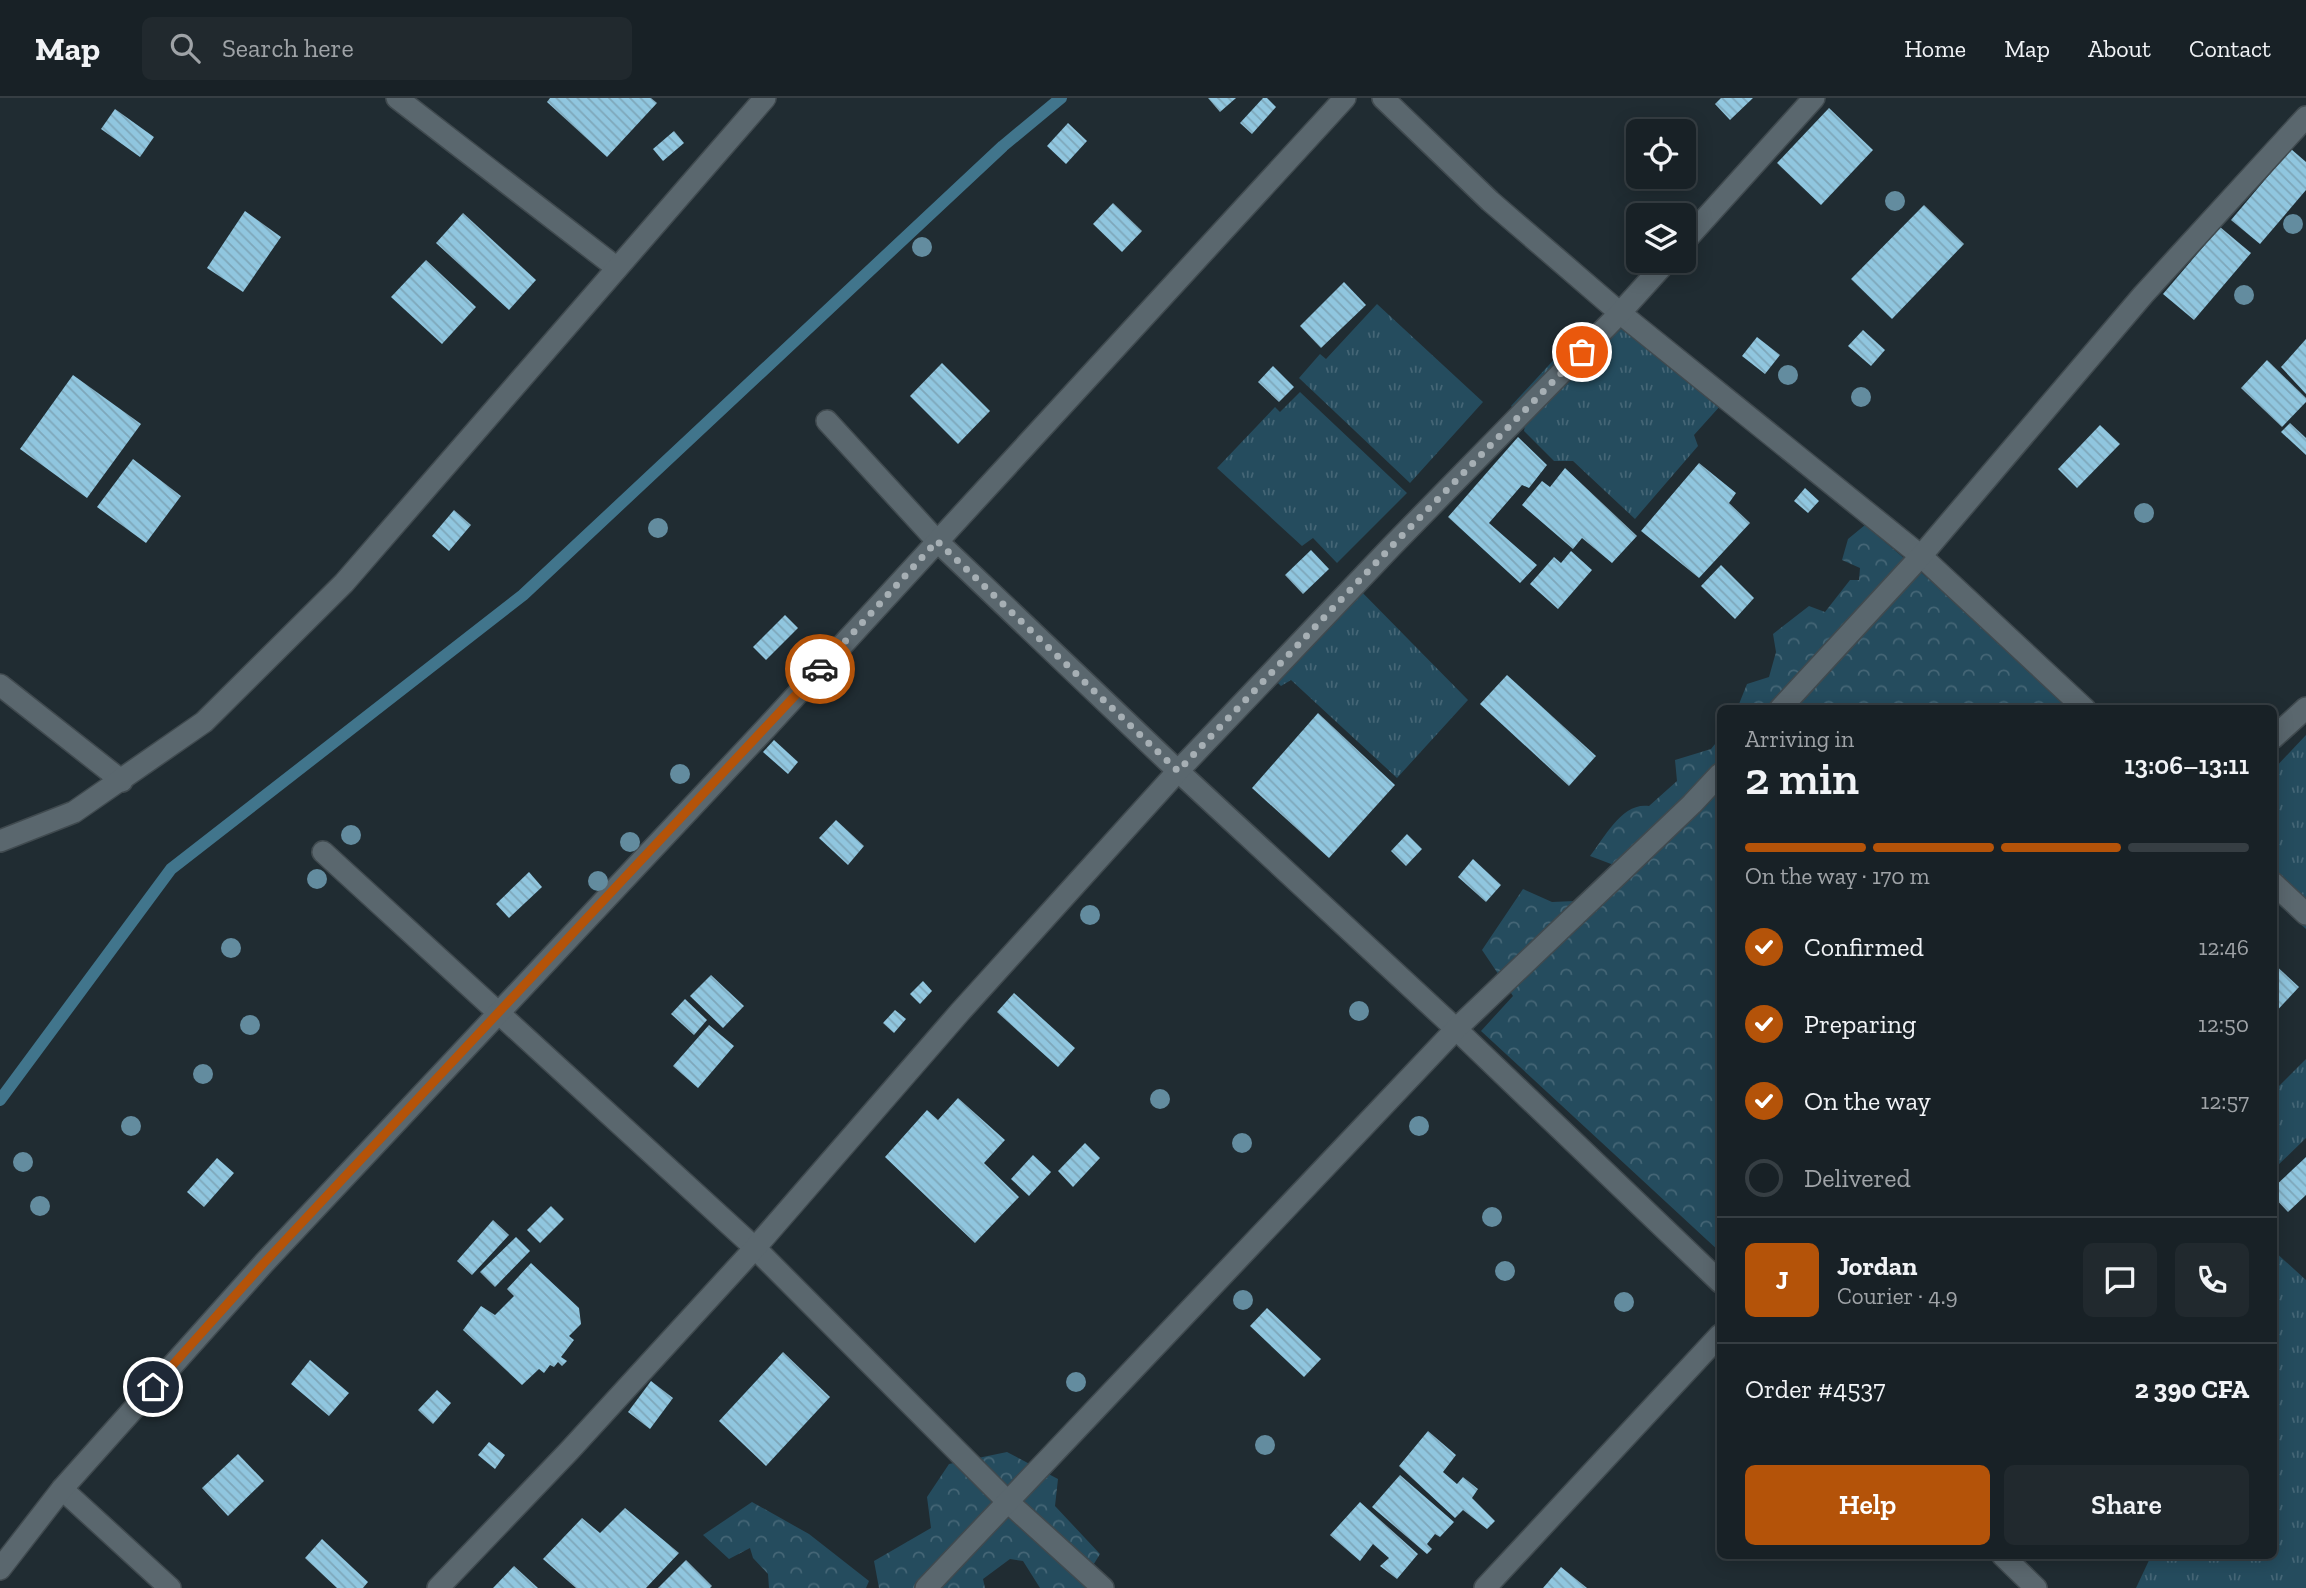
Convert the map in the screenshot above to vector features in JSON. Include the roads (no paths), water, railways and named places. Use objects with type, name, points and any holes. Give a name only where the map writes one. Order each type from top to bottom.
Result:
[{"type":"street","points":[[397,98],[618,268]]},
{"type":"street","points":[[0,841],[74,812],[204,722],[344,583],[765,98]]},
{"type":"street","points":[[0,1569],[62,1489],[264,1263],[768,726],[1345,98]]},
{"type":"street","points":[[1383,98],[1490,201],[1620,313],[1921,556],[2081,705]]},
{"type":"street","points":[[1696,229],[1814,98]]},
{"type":"street","points":[[1784,705],[1921,556],[2143,295],[2306,117]]},
{"type":"street","points":[[438,1588],[570,1450],[755,1248],[960,1013],[1178,771],[1656,273]]},
{"type":"street","points":[[827,421],[937,541],[1178,771],[1457,1029],[1717,1279]]},
{"type":"street","points":[[0,685],[122,781]]},
{"type":"street","points":[[2277,734],[2306,708]]},
{"type":"street","points":[[926,1588],[1457,1029],[1717,777]]},
{"type":"street","points":[[323,852],[755,1248],[1007,1501],[1103,1588]]},
{"type":"street","points":[[2277,887],[2306,914]]},
{"type":"street","points":[[1485,1588],[1717,1338]]},
{"type":"street","points":[[62,1489],[170,1588]]},
{"type":"street","points":[[2006,1559],[2036,1588]]},
{"type":"waterway","points":[[0,1100],[171,869],[523,595],[1003,146],[1061,98]]}]
